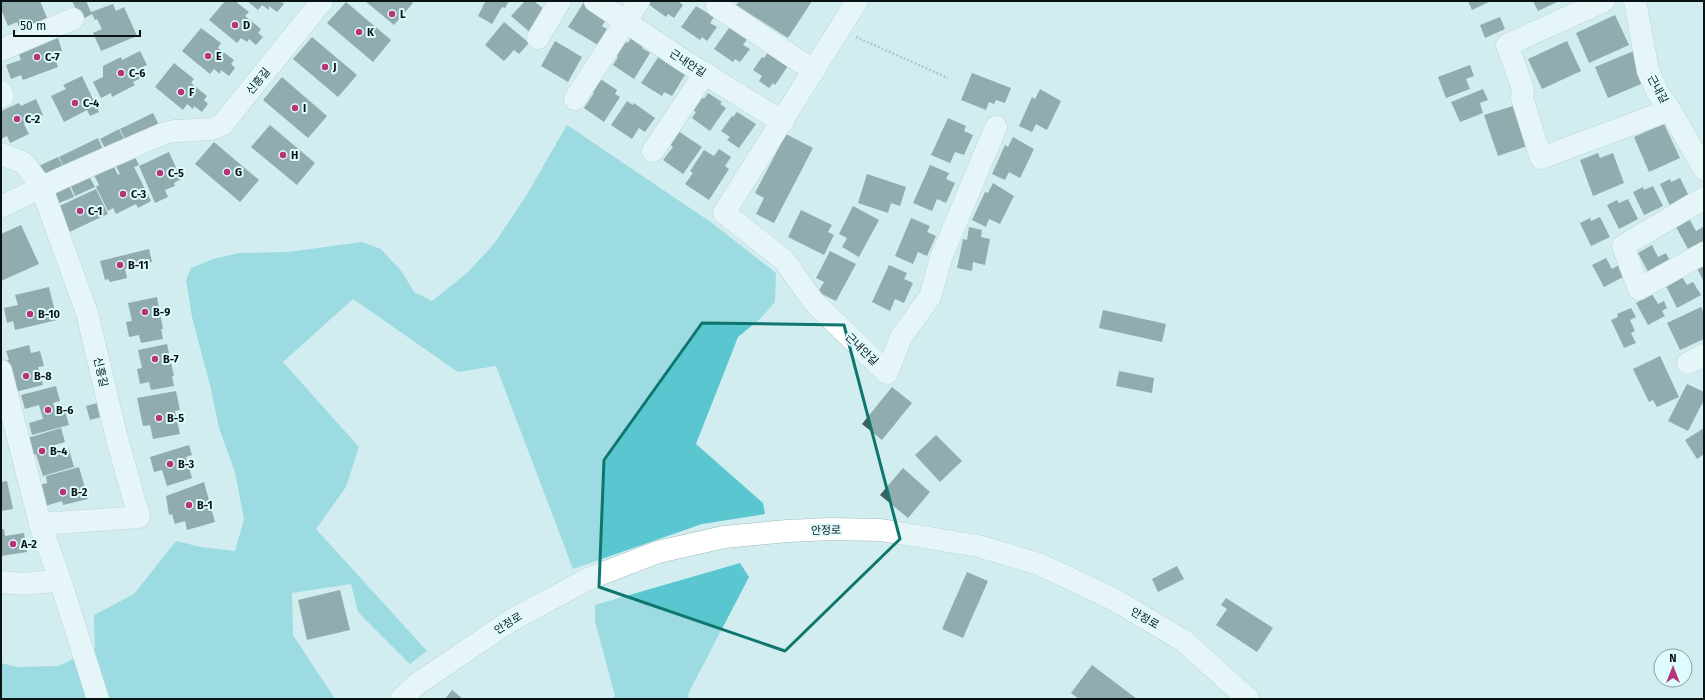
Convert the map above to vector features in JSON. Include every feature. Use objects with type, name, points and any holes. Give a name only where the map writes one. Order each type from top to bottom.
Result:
[{"type":"street","name":"신흥길","points":[[1,207],[41,186],[61,179],[165,133],[211,129],[222,125],[322,1]]},
{"type":"street","points":[[538,38],[560,1]]},
{"type":"street","name":"근내안길","points":[[595,1],[783,122]]},
{"type":"street","points":[[575,99],[639,1]]},
{"type":"street","name":"근내안길","points":[[857,1],[783,122],[724,213],[784,260],[813,301],[887,373],[901,337],[930,297],[941,258],[996,127]]},
{"type":"street","points":[[1604,1],[1507,45],[1523,89],[1522,98],[1541,158],[1670,110]]},
{"type":"street","name":"근내길","points":[[1635,1],[1648,71],[1658,93],[1670,110],[1704,169]]},
{"type":"street","points":[[717,6],[814,71]]},
{"type":"street","points":[[1,50],[73,19]]},
{"type":"street","points":[[653,151],[705,73]]},
{"type":"street","points":[[1,92],[3,96],[1,97]]},
{"type":"street","name":"신흥길","points":[[1,154],[24,163],[41,186],[87,312],[117,439],[139,517],[40,524]]},
{"type":"street","points":[[1704,198],[1623,246],[1639,288],[1704,254]]},
{"type":"street","points":[[1,371],[40,524],[60,580],[98,699]]},
{"type":"street","name":"안정로","points":[[401,699],[417,684],[510,621],[588,579],[658,552],[724,537],[787,531],[830,529],[881,530],[978,546],[1039,564],[1112,599],[1184,641],[1248,699]]},
{"type":"street","points":[[1,582],[24,584],[60,580]]},
{"type":"path","points":[[841,27],[859,39],[948,78]]},
{"type":"highlighted area","points":[[702,323],[844,325],[900,539],[785,651],[599,587],[604,460]]},
{"type":"shaded area","points":[[567,125],[712,223],[776,273],[775,302],[761,318],[738,337],[696,444],[763,503],[765,514],[702,524],[573,569],[496,366],[458,372],[353,299],[283,362],[359,447],[346,487],[316,529],[427,651],[410,664],[358,612],[351,584],[292,593],[293,635],[335,699],[1,699],[1,663],[17,667],[59,666],[95,648],[94,615],[134,594],[176,541],[201,547],[235,551],[244,519],[235,472],[219,428],[210,385],[192,317],[186,280],[191,268],[213,259],[239,253],[288,252],[362,242],[381,249],[402,272],[414,292],[432,301],[467,273],[494,244],[526,196]]},
{"type":"shaded area","points":[[740,563],[749,577],[688,694],[689,699],[612,699],[615,696],[595,621],[595,605]]},
{"type":"building","points":[[1,1],[40,1],[50,25],[23,36],[17,22],[8,26],[1,9]]},
{"type":"building","points":[[72,1],[86,1],[91,12],[113,4],[116,11],[124,7],[137,36],[101,51],[93,33],[102,29],[97,19],[95,20],[92,14],[81,20]]},
{"type":"building","name":"D","points":[[225,1],[235,1],[249,12],[245,16],[261,29],[258,33],[263,37],[256,45],[249,39],[247,42],[241,38],[237,43],[209,20]]},
{"type":"building","points":[[247,1],[280,1],[284,4],[277,12],[269,6],[269,10],[262,5],[258,10]]},
{"type":"building","name":"L","points":[[365,1],[410,1],[413,3],[394,25]]},
{"type":"building","points":[[482,1],[509,1],[505,8],[502,7],[492,24],[478,16],[485,2]]},
{"type":"building","points":[[525,1],[534,1],[550,14],[532,34],[511,16]]},
{"type":"building","points":[[650,1],[678,1],[683,5],[674,18],[668,14],[666,17],[648,4]]},
{"type":"building","points":[[739,1],[812,1],[788,38],[736,5]]},
{"type":"building","points":[[1468,1],[1491,1],[1472,10]]},
{"type":"building","points":[[1533,1],[1559,1],[1538,11]]},
{"type":"building","name":"K","points":[[346,2],[391,40],[373,62],[327,23]]},
{"type":"building","points":[[584,2],[608,16],[602,26],[607,29],[598,45],[568,27]]},
{"type":"building","points":[[696,6],[714,17],[710,23],[717,27],[707,41],[702,37],[700,40],[681,27]]},
{"type":"building","points":[[1615,15],[1629,45],[1589,63],[1576,33]]},
{"type":"building","points":[[1500,17],[1505,29],[1485,38],[1480,25]]},
{"type":"building","points":[[504,22],[529,43],[519,54],[514,50],[504,61],[485,45]]},
{"type":"building","name":"E","points":[[201,28],[221,43],[218,48],[234,60],[231,64],[235,68],[229,76],[221,70],[220,74],[214,69],[210,74],[182,51]]},
{"type":"building","points":[[729,28],[748,38],[743,45],[750,49],[740,62],[735,59],[733,62],[714,49]]},
{"type":"building","name":"J","points":[[312,37],[357,75],[338,97],[293,59]]},
{"type":"building","name":"C-7","points":[[58,38],[62,51],[54,54],[58,67],[23,80],[21,75],[11,79],[6,65],[21,60],[18,52]]},
{"type":"building","points":[[631,38],[644,45],[642,48],[650,53],[634,79],[613,65],[618,57],[612,53],[620,39],[628,43]]},
{"type":"building","points":[[555,41],[582,57],[568,82],[541,66]]},
{"type":"building","points":[[1567,41],[1581,71],[1542,89],[1528,59]]},
{"type":"building","points":[[1636,50],[1648,81],[1608,98],[1595,67]]},
{"type":"building","name":"C-6","points":[[140,51],[147,65],[136,70],[141,78],[133,82],[135,85],[112,97],[111,93],[101,98],[93,82],[103,77],[103,66],[121,57],[122,60]]},
{"type":"building","points":[[768,52],[788,66],[775,85],[773,83],[769,88],[759,81],[762,76],[753,70],[762,57],[764,58]]},
{"type":"building","points":[[661,53],[688,70],[672,96],[664,92],[662,96],[641,83]]},
{"type":"building","name":"F","points":[[174,63],[194,79],[191,83],[207,96],[204,100],[208,104],[202,112],[194,106],[193,109],[187,104],[183,110],[155,87]]},
{"type":"building","points":[[1470,65],[1474,76],[1466,79],[1470,89],[1446,98],[1438,77]]},
{"type":"building","points":[[972,73],[1011,88],[1005,103],[996,100],[994,104],[989,102],[986,110],[961,100]]},
{"type":"building","name":"C-4","points":[[82,76],[99,112],[90,116],[87,110],[64,122],[51,96],[66,89],[63,85]]},
{"type":"building","points":[[596,76],[617,90],[615,94],[620,97],[604,122],[584,108],[594,93],[587,89]]},
{"type":"building","name":"I","points":[[282,77],[327,116],[308,138],[263,100]]},
{"type":"building","points":[[1040,89],[1061,101],[1047,130],[1036,124],[1032,132],[1019,126],[1032,97],[1035,99]]},
{"type":"building","points":[[1483,89],[1488,100],[1480,103],[1483,113],[1460,122],[1451,102]]},
{"type":"building","points":[[708,93],[722,102],[720,104],[726,108],[710,131],[692,118],[696,112],[689,108],[698,95],[704,99]]},
{"type":"building","name":"C-2","points":[[36,99],[43,115],[24,124],[29,134],[10,143],[7,136],[1,139],[1,111],[19,103],[21,106]]},
{"type":"building","points":[[627,101],[633,105],[634,103],[655,118],[645,132],[639,128],[632,139],[611,125]]},
{"type":"building","points":[[1516,105],[1530,145],[1498,156],[1484,115]]},
{"type":"building","points":[[737,112],[756,124],[739,148],[727,140],[730,137],[721,131],[732,116],[733,117]]},
{"type":"building","points":[[153,113],[159,125],[126,141],[120,129]]},
{"type":"building","points":[[948,118],[966,126],[964,131],[973,135],[964,155],[955,152],[950,163],[931,155]]},
{"type":"building","points":[[1664,124],[1680,158],[1649,172],[1634,137]]},
{"type":"building","name":"H","points":[[270,125],[315,163],[297,185],[251,147]]},
{"type":"building","points":[[119,129],[125,141],[106,150],[100,139]]},
{"type":"building","points":[[675,129],[702,147],[683,174],[663,160],[673,147],[666,142]]},
{"type":"building","points":[[786,134],[813,148],[774,223],[756,214],[764,198],[755,193]]},
{"type":"building","points":[[1013,137],[1034,149],[1020,178],[1009,172],[1005,180],[992,174],[1005,145],[1008,147]]},
{"type":"building","points":[[98,138],[103,150],[65,169],[59,157]]},
{"type":"building","name":"G","points":[[214,142],[259,180],[240,202],[195,164]]},
{"type":"building","points":[[719,149],[731,157],[725,166],[729,169],[709,200],[685,184],[693,173],[690,171],[704,150],[714,156]]},
{"type":"building","name":"C-5","points":[[169,152],[181,179],[174,183],[175,186],[165,190],[168,197],[155,203],[139,166]]},
{"type":"building","name":"C-3","points":[[133,153],[139,165],[134,167],[151,201],[138,208],[136,204],[116,214],[113,208],[108,211],[96,187],[99,185],[93,173],[112,163],[118,175],[120,174],[114,162]]},
{"type":"building","points":[[1598,153],[1600,158],[1613,153],[1624,183],[1593,196],[1580,160]]},
{"type":"building","points":[[58,157],[64,168],[45,178],[39,166]]},
{"type":"building","points":[[930,165],[949,173],[946,179],[955,183],[946,203],[937,199],[932,211],[913,203]]},
{"type":"building","points":[[867,174],[906,187],[900,206],[891,203],[888,213],[858,203]]},
{"type":"building","points":[[89,176],[95,187],[75,196],[70,184]]},
{"type":"building","points":[[1680,178],[1690,198],[1671,208],[1660,184],[1670,179],[1671,182]]},
{"type":"building","points":[[993,183],[1014,196],[1000,224],[989,219],[986,227],[972,220],[985,192],[988,193]]},
{"type":"building","points":[[69,185],[74,197],[54,205],[49,193]]},
{"type":"building","points":[[1653,186],[1663,206],[1644,215],[1633,192],[1643,187],[1644,190]]},
{"type":"building","name":"C-1","points":[[96,189],[108,214],[65,234],[53,209]]},
{"type":"building","points":[[1628,199],[1638,219],[1619,229],[1607,205],[1617,200],[1619,203]]},
{"type":"building","points":[[853,206],[879,220],[859,257],[842,247],[847,238],[839,234]]},
{"type":"building","points":[[801,210],[832,225],[828,232],[834,235],[824,255],[788,237]]},
{"type":"building","points":[[1600,217],[1610,237],[1591,246],[1580,223],[1590,218],[1591,221]]},
{"type":"building","points":[[911,218],[930,226],[927,232],[936,236],[927,256],[918,252],[913,264],[895,256]]},
{"type":"building","points":[[1690,220],[1696,231],[1703,227],[1704,241],[1688,249],[1676,227]]},
{"type":"building","points":[[21,225],[39,264],[1,281],[1,234]]},
{"type":"building","points":[[969,227],[982,230],[981,237],[990,239],[985,265],[973,262],[972,271],[957,268],[963,239],[967,240]]},
{"type":"building","points":[[1652,245],[1658,257],[1666,253],[1671,263],[1650,275],[1638,253]]},
{"type":"building","name":"B-11","points":[[149,249],[152,262],[125,269],[127,278],[110,282],[108,279],[105,280],[100,261]]},
{"type":"building","points":[[830,251],[856,264],[836,301],[818,292],[824,282],[816,278]]},
{"type":"building","points":[[1606,258],[1612,269],[1619,265],[1625,276],[1604,287],[1592,265]]},
{"type":"building","points":[[1704,262],[1704,282],[1696,266]]},
{"type":"building","points":[[889,265],[907,273],[904,279],[913,283],[904,303],[895,299],[890,311],[872,302]]},
{"type":"building","points":[[1681,275],[1687,285],[1693,282],[1701,295],[1677,308],[1665,284]]},
{"type":"building","name":"B-10","points":[[49,287],[57,320],[15,330],[13,321],[7,323],[4,308],[18,305],[15,295]]},
{"type":"building","points":[[1652,294],[1658,304],[1664,301],[1667,308],[1662,311],[1665,316],[1648,325],[1636,303]]},
{"type":"building","name":"B-9","points":[[157,297],[163,329],[161,329],[163,339],[141,343],[139,335],[129,337],[126,322],[132,321],[128,303]]},
{"type":"building","points":[[1701,307],[1704,313],[1704,339],[1680,350],[1667,323]]},
{"type":"building","points":[[1631,308],[1636,317],[1630,320],[1635,331],[1631,333],[1636,343],[1624,348],[1611,320],[1618,317],[1617,314]]},
{"type":"building","points":[[1103,310],[1166,324],[1162,342],[1099,328]]},
{"type":"building","name":"B-7","points":[[167,344],[174,376],[172,376],[174,386],[151,390],[149,382],[140,384],[137,369],[142,368],[138,350]]},
{"type":"building","name":"B-8","points":[[29,345],[31,353],[40,351],[44,366],[38,367],[43,385],[15,392],[6,351]]},
{"type":"building","points":[[1660,356],[1679,397],[1657,407],[1653,400],[1649,402],[1633,369]]},
{"type":"building","points":[[1119,371],[1154,378],[1152,393],[1116,386]]},
{"type":"building","points":[[1687,384],[1704,392],[1704,400],[1688,431],[1668,421]]},
{"type":"building","name":"B-6","points":[[56,386],[60,401],[53,403],[56,413],[65,411],[69,425],[32,435],[29,423],[43,419],[39,405],[25,409],[21,395]]},
{"type":"building","points":[[892,387],[912,403],[882,440],[862,424]]},
{"type":"building","name":"B-5","points":[[176,391],[180,410],[175,411],[180,434],[153,439],[150,425],[143,426],[137,398]]},
{"type":"building","points":[[101,402],[104,416],[90,420],[86,406]]},
{"type":"building","name":"B-4","points":[[61,428],[65,442],[55,445],[57,453],[69,449],[74,467],[43,476],[36,454],[29,456],[24,439]]},
{"type":"building","points":[[1704,428],[1704,454],[1697,459],[1685,440]]},
{"type":"building","points":[[936,435],[962,461],[940,482],[915,455]]},
{"type":"building","name":"B-3","points":[[189,445],[192,455],[186,457],[192,478],[167,486],[162,470],[154,472],[150,457]]},
{"type":"building","name":"B-2","points":[[79,467],[88,499],[63,505],[62,501],[45,506],[39,485],[47,483],[46,476]]},
{"type":"building","points":[[903,468],[930,492],[908,518],[880,495]]},
{"type":"building","points":[[7,481],[13,509],[1,511],[1,482]]},
{"type":"building","name":"B-1","points":[[204,482],[215,522],[187,530],[185,521],[175,524],[172,514],[169,515],[166,496]]},
{"type":"building","name":"A-2","points":[[1,529],[4,529],[5,536],[24,533],[27,552],[1,556]]},
{"type":"building","points":[[1177,566],[1184,579],[1158,592],[1152,579]]},
{"type":"building","points":[[967,572],[988,581],[963,638],[942,629]]},
{"type":"building","points":[[340,590],[350,630],[307,640],[298,600]]},
{"type":"building","points":[[1226,598],[1273,628],[1257,652],[1216,625],[1227,609],[1221,605]]},
{"type":"building","points":[[1092,665],[1137,699],[1079,699],[1071,693]]},
{"type":"building","points":[[452,690],[463,699],[445,699]]},
{"type":"place","name":"L","points":[[392,14]]},
{"type":"place","name":"D","points":[[235,25]]},
{"type":"place","name":"K","points":[[359,32]]},
{"type":"place","name":"E","points":[[208,56]]},
{"type":"place","name":"C-7","points":[[37,57]]},
{"type":"place","name":"J","points":[[325,67]]},
{"type":"place","name":"C-6","points":[[121,73]]},
{"type":"place","name":"F","points":[[181,92]]},
{"type":"place","name":"C-4","points":[[75,103]]},
{"type":"place","name":"I","points":[[295,108]]},
{"type":"place","name":"C-2","points":[[17,119]]},
{"type":"place","name":"H","points":[[283,155]]},
{"type":"place","name":"G","points":[[227,172]]},
{"type":"place","name":"C-5","points":[[160,173]]},
{"type":"place","name":"C-3","points":[[123,194]]},
{"type":"place","name":"C-1","points":[[80,211]]},
{"type":"place","name":"B-11","points":[[120,265]]},
{"type":"place","name":"B-9","points":[[145,312]]},
{"type":"place","name":"B-10","points":[[30,314]]},
{"type":"place","name":"B-7","points":[[155,359]]},
{"type":"place","name":"B-8","points":[[26,376]]},
{"type":"place","name":"B-6","points":[[48,410]]},
{"type":"place","name":"B-5","points":[[159,418]]},
{"type":"place","name":"B-4","points":[[42,451]]},
{"type":"place","name":"B-3","points":[[170,464]]},
{"type":"place","name":"B-2","points":[[63,492]]},
{"type":"place","name":"B-1","points":[[189,505]]},
{"type":"place","name":"A-2","points":[[13,544]]}]
